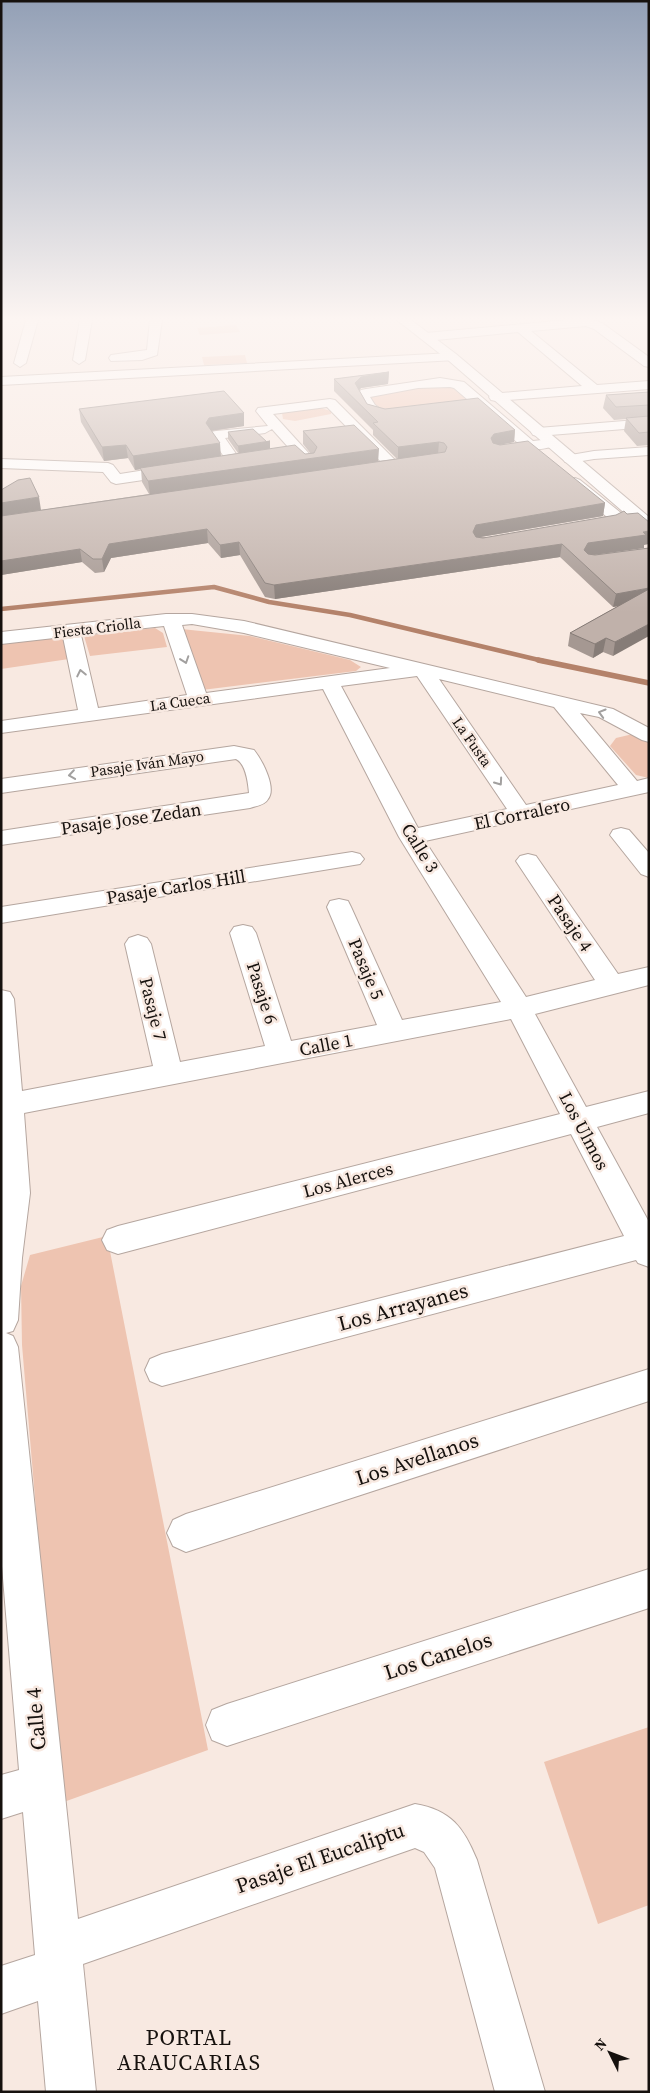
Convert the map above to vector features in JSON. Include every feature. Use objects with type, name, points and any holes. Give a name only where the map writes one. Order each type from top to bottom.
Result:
[{"type":"street","points":[[270,418],[326,476],[303,479]]},
{"type":"street","points":[[493,418],[522,447],[547,450]]},
{"type":"street","points":[[521,418],[538,432],[547,450],[649,526]]},
{"type":"street","points":[[327,422],[346,419],[393,466]]},
{"type":"street","points":[[538,432],[649,423]]},
{"type":"street","points":[[234,461],[216,435],[298,425]]},
{"type":"street","points":[[281,454],[300,451]]},
{"type":"street","points":[[564,463],[594,455],[649,451]]},
{"type":"street","points":[[215,464],[253,458]]},
{"type":"street","points":[[375,469],[411,463]]},
{"type":"street","points":[[564,463],[616,519],[613,522],[566,530]]},
{"type":"street","points":[[1,464],[108,468],[116,479],[195,467]]},
{"type":"street","name":"Fiesta Criolla","points":[[1,638],[192,619],[244,627],[535,695],[562,704],[606,713],[644,733]]},
{"type":"street","points":[[171,620],[198,700]]},
{"type":"street","points":[[71,631],[89,715]]},
{"type":"street","points":[[358,678],[367,669],[367,656]]},
{"type":"street","name":"La Cueca","points":[[1,727],[422,669]]},
{"type":"street","name":"La Fusta","points":[[422,669],[522,814]]},
{"type":"street","name":"Calle 3","points":[[329,682],[411,837],[519,1008]]},
{"type":"street","points":[[562,704],[587,736],[640,786]]},
{"type":"street","points":[[598,746],[610,736],[644,733]]},
{"type":"street","name":"Pasaje Iván Mayo","points":[[1,786],[230,752],[241,752],[249,758],[261,789],[259,797]]},
{"type":"street","name":"El Corralero","points":[[411,837],[522,814],[640,786]]},
{"type":"street","name":"Pasaje Jose Zedan","points":[[1,838],[250,801],[259,797]]},
{"type":"street","points":[[621,835],[649,869]]},
{"type":"street","name":"Pasaje Carlos Hill","points":[[1,916],[352,859]]},
{"type":"street","name":"Pasaje 4","points":[[528,861],[612,985]]},
{"type":"street","name":"Pasaje 5","points":[[339,907],[394,1032]]},
{"type":"street","name":"Pasaje 6","points":[[243,933],[282,1053]]},
{"type":"street","name":"Pasaje 7","points":[[138,944],[169,1074]]},
{"type":"street","name":"Calle 1","points":[[5,1105],[519,1008],[649,976]]},
{"type":"street","points":[[1,999],[5,1105],[15,1193],[4,1258],[1,1320]]},
{"type":"street","name":"Los Ulmos","points":[[519,1008],[578,1120],[643,1232]]},
{"type":"street","name":"Los Alerces","points":[[118,1240],[649,1102]]},
{"type":"street","name":"Los Arrayanes","points":[[162,1370],[643,1232]]},
{"type":"street","name":"Calle 4","points":[[1,1347],[12,1572],[42,1785],[71,2092]]},
{"type":"street","name":"Los Avellanos","points":[[186,1534],[649,1386]]},
{"type":"street","name":"Los Canelos","points":[[227,1725],[649,1588]]},
{"type":"street","points":[[1,1797],[42,1785]]},
{"type":"street","name":"Pasaje El Eucaliptu","points":[[1,1990],[58,1960],[415,1826],[429,1827],[446,1844],[455,1860],[520,2092]]},
{"type":"shaded area","points":[[283,418],[312,418],[295,421]]},
{"type":"shaded area","points":[[155,628],[163,633],[167,647],[90,656],[84,636]]},
{"type":"shaded area","points":[[181,629],[250,636],[350,660],[361,667],[356,671],[202,690]]},
{"type":"shaded area","points":[[64,637],[69,659],[1,669],[1,644]]},
{"type":"shaded area","points":[[633,734],[649,743],[649,778],[636,775],[610,746],[616,738]]},
{"type":"shaded area","points":[[107,1236],[208,1750],[61,1803],[22,1345],[21,1286],[30,1255]]},
{"type":"shaded area","points":[[649,1727],[649,1905],[598,1924],[544,1762]]},
{"type":"building","points":[[84,418],[211,418],[206,423],[220,443],[133,456],[126,445],[102,447]]},
{"type":"building","points":[[374,418],[501,418],[515,430],[494,434],[491,438],[493,443],[500,445],[528,441],[605,503],[476,525],[473,532],[476,537],[483,538],[616,515],[624,511],[627,514],[638,513],[649,522],[649,531],[643,532],[646,535],[588,543],[584,550],[588,554],[595,555],[649,548],[649,588],[616,594],[562,544],[274,585],[265,583],[239,542],[220,545],[207,529],[109,544],[102,559],[93,559],[80,549],[1,561],[1,516],[445,452],[447,447],[444,443],[439,442],[398,447],[373,423],[378,422]]},
{"type":"building","points":[[626,418],[649,418],[649,432],[639,433]]},
{"type":"building","points":[[354,425],[379,449],[148,481],[140,468],[295,445],[305,454],[314,453],[317,447],[303,431]]},
{"type":"building","points":[[253,429],[267,442],[238,446],[228,432]]},
{"type":"building","points":[[30,478],[39,497],[1,503],[1,490],[18,480]]},
{"type":"building","points":[[649,589],[649,624],[615,642],[606,638],[595,644],[570,633]]},
{"type":"waterway","points":[[1,609],[214,587],[269,602],[350,615],[543,661]]},
{"type":"waterway","points":[[538,660],[649,683]]},
{"type":"district","name":"PORTAL ARAUCARIAS","points":[[189,2050]]}]
